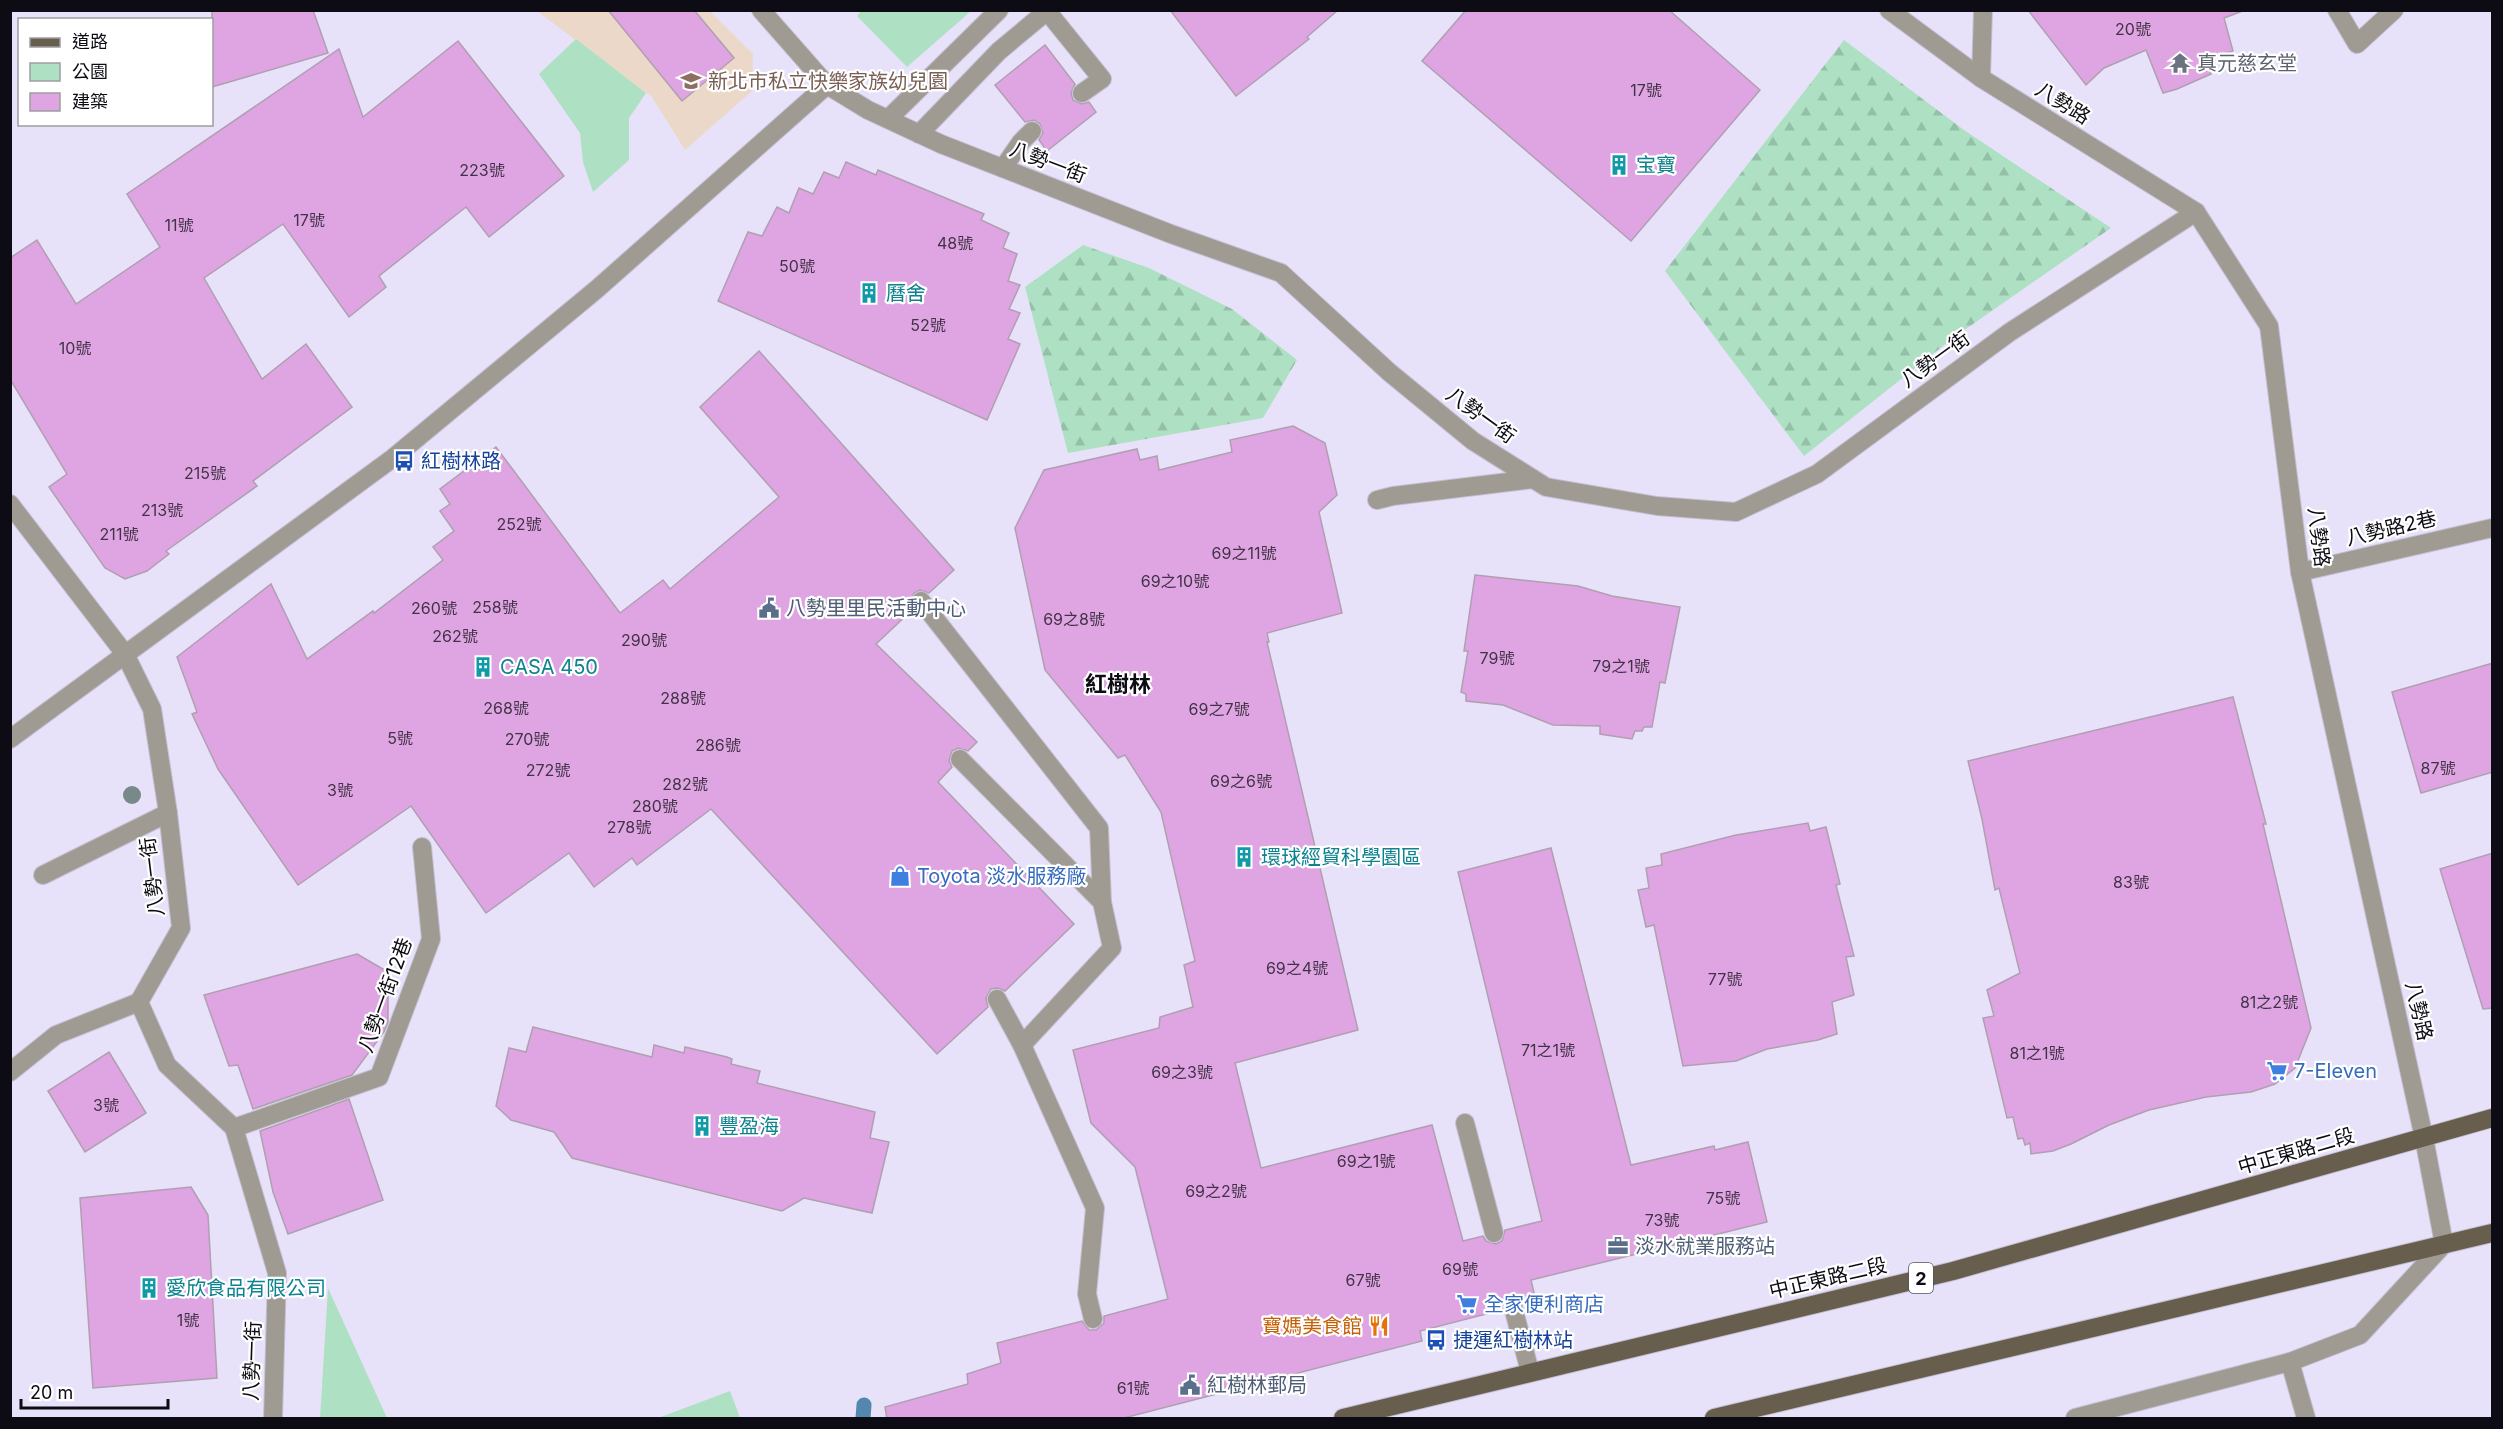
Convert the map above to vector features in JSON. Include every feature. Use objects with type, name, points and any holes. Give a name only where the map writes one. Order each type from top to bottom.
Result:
[{"type":"main road","name":"中正東路二段","points":[[1343,1419],[1953,1271],[2493,1118]]},
{"type":"main road","points":[[1714,1419],[2493,1233]]},
{"type":"street","name":"八勢一街","points":[[761,10],[827,85],[868,110],[919,134],[1003,168],[1171,234],[1281,273],[1389,372],[1473,441],[1546,487],[1646,505],[1736,512],[1817,474],[2010,332],[2196,212]]},
{"type":"street","points":[[888,119],[999,10]]},
{"type":"street","name":"八勢路","points":[[1889,10],[1981,78],[2196,212],[2269,326],[2300,572],[2424,1138],[2444,1244]]},
{"type":"street","points":[[1981,78],[1983,10]]},
{"type":"street","points":[[2337,10],[2356,44],[2394,10]]},
{"type":"street","points":[[919,134],[999,51],[1047,11],[1102,79],[1082,93]]},
{"type":"street","points":[[10,739],[393,458],[597,289],[827,85]]},
{"type":"street","points":[[1003,168],[1021,142],[1032,131]]},
{"type":"street","points":[[1377,500],[1393,496],[1533,479]]},
{"type":"street","name":"八勢一街","points":[[10,504],[125,654],[152,709],[168,813],[181,928],[140,1002]]},
{"type":"street","name":"八勢路2巷","points":[[2300,572],[2493,528]]},
{"type":"street","points":[[921,601],[1098,828],[1102,902],[1112,948],[1022,1045]]},
{"type":"street","points":[[960,759],[1102,902]]},
{"type":"street","points":[[43,875],[168,813]]},
{"type":"street","name":"八勢一街12巷","points":[[234,1128],[379,1077],[431,939],[422,847]]},
{"type":"street","points":[[997,999],[1022,1045],[1095,1208],[1087,1294],[1093,1319]]},
{"type":"street","points":[[10,1072],[56,1035],[140,1002],[167,1065],[234,1128]]},
{"type":"street","points":[[1465,1123],[1494,1233]]},
{"type":"street","name":"八勢一街","points":[[234,1128],[277,1273],[273,1419]]},
{"type":"street","points":[[2075,1419],[2290,1362],[2360,1335],[2444,1244]]},
{"type":"street","points":[[1513,1307],[1530,1372]]},
{"type":"street","points":[[2290,1362],[2306,1419]]},
{"type":"shaded area","name":"新北市私立快樂家族幼兒園","points":[[537,11],[710,11],[753,54],[752,91],[685,150],[652,97]]},
{"type":"green space","points":[[862,10],[971,11],[907,67],[857,16]]},
{"type":"green space","points":[[576,39],[646,93],[629,118],[629,160],[593,192],[583,162],[580,133],[539,74]]},
{"type":"green space","points":[[1844,40],[1964,130],[2111,228],[1953,338],[1804,456],[1665,271]]},
{"type":"green space","points":[[1083,245],[1149,268],[1232,309],[1297,360],[1263,418],[1068,453],[1025,287]]},
{"type":"green space","points":[[328,1288],[387,1418],[320,1418]]},
{"type":"green space","points":[[730,1391],[740,1418],[658,1418]]},
{"type":"building","points":[[212,10],[313,10],[328,53],[213,87]]},
{"type":"building","points":[[608,10],[694,10],[734,58],[682,101]]},
{"type":"building","points":[[1170,10],[1338,10],[1307,37],[1309,39],[1236,96]]},
{"type":"building","name":"宝寶","points":[[1466,10],[1669,10],[1760,90],[1631,241],[1422,61]]},
{"type":"building","name":"真元慈玄堂","points":[[2028,10],[2239,10],[2240,12],[2224,18],[2233,51],[2207,59],[2211,74],[2163,93],[2146,50],[2104,68],[2086,85]]},
{"type":"building","points":[[458,41],[564,176],[489,237],[466,207],[379,276],[386,287],[349,317],[283,224],[204,278],[262,379],[306,344],[352,407],[253,481],[257,486],[166,551],[169,554],[147,571],[125,579],[105,568],[49,487],[67,474],[10,379],[10,258],[37,240],[76,304],[160,247],[127,194],[339,49],[363,117]]},
{"type":"building","points":[[1045,45],[1075,84],[1071,93],[1073,100],[1082,104],[1089,102],[1096,112],[1047,151],[1039,140],[1043,133],[1040,124],[1034,120],[1025,122],[995,85]]},
{"type":"building","name":"曆舍","points":[[846,162],[876,175],[878,170],[984,214],[981,220],[1009,233],[1003,248],[1017,254],[1008,281],[1020,285],[1009,309],[1020,313],[1008,339],[1020,344],[987,420],[718,301],[748,232],[762,236],[777,207],[789,213],[799,188],[813,194],[824,172],[839,178]]},
{"type":"building","points":[[759,351],[954,570],[929,593],[920,590],[914,593],[910,602],[913,609],[876,644],[977,742],[968,751],[958,748],[952,751],[949,761],[952,767],[938,782],[1074,924],[1005,991],[998,988],[991,989],[986,998],[988,1007],[937,1054],[711,809],[637,865],[632,858],[594,887],[569,853],[486,913],[411,806],[298,885],[218,769],[192,714],[197,712],[177,657],[271,584],[307,659],[373,611],[374,613],[443,560],[433,547],[454,531],[440,511],[450,504],[440,489],[496,447],[620,613],[663,580],[670,589],[779,497],[700,407]]},
{"type":"building","name":"環球經貿科學園區","points":[[1293,426],[1325,443],[1337,495],[1319,512],[1342,613],[1267,633],[1269,642],[1267,642],[1358,1030],[1235,1063],[1261,1168],[1432,1125],[1463,1241],[1483,1236],[1486,1241],[1496,1244],[1502,1241],[1505,1230],[1542,1221],[1458,872],[1551,848],[1631,1165],[1714,1146],[1715,1150],[1748,1142],[1767,1222],[1531,1280],[1536,1301],[1524,1304],[1517,1296],[1510,1296],[1502,1303],[1502,1310],[1420,1331],[1422,1341],[1120,1419],[887,1419],[885,1407],[968,1384],[967,1374],[1001,1363],[997,1343],[1082,1321],[1089,1330],[1096,1330],[1104,1323],[1104,1316],[1168,1299],[1135,1167],[1091,1123],[1073,1050],[1159,1028],[1160,1017],[1193,1007],[1184,965],[1195,961],[1161,812],[1125,755],[1118,758],[1045,670],[1015,528],[1044,470],[1137,449],[1140,460],[1157,456],[1159,470],[1232,452],[1230,440]]},
{"type":"building","points":[[1475,575],[1578,586],[1612,596],[1680,607],[1665,683],[1660,682],[1652,727],[1644,727],[1642,731],[1635,731],[1632,739],[1600,734],[1600,726],[1553,725],[1503,705],[1466,701],[1466,694],[1461,692],[1468,651],[1464,651]]},
{"type":"building","points":[[2493,663],[2493,772],[2421,793],[2392,692]]},
{"type":"building","points":[[2233,697],[2266,824],[2263,824],[2311,1028],[2295,1068],[2275,1084],[2251,1092],[2206,1097],[2149,1110],[2109,1125],[2053,1151],[2031,1154],[2030,1143],[2025,1145],[2023,1138],[2018,1139],[2013,1117],[2007,1118],[1983,1018],[1994,1016],[1987,990],[2020,973],[1999,888],[1995,890],[1982,819],[1968,761]]},
{"type":"building","points":[[1808,823],[1810,831],[1826,827],[1840,884],[1836,885],[1854,956],[1846,957],[1854,995],[1832,1002],[1837,1034],[1818,1040],[1767,1049],[1736,1061],[1683,1066],[1654,925],[1646,927],[1638,890],[1649,888],[1646,868],[1662,865],[1661,854],[1736,835]]},
{"type":"building","points":[[2493,853],[2493,1008],[2483,1009],[2440,869]]},
{"type":"building","points":[[357,954],[388,972],[388,1022],[384,1032],[352,1075],[253,1109],[238,1065],[229,1066],[204,995]]},
{"type":"building","name":"豐盈海","points":[[533,1027],[652,1057],[654,1045],[684,1053],[685,1047],[727,1057],[732,1059],[731,1064],[760,1071],[757,1083],[875,1112],[870,1138],[889,1142],[872,1213],[804,1198],[782,1211],[572,1158],[554,1132],[511,1120],[496,1106],[509,1048],[526,1052]]},
{"type":"building","points":[[109,1052],[146,1113],[85,1152],[48,1091]]},
{"type":"building","points":[[349,1099],[383,1200],[288,1234],[273,1192],[260,1131]]},
{"type":"building","name":"愛欣食品有限公司","points":[[191,1187],[208,1215],[217,1378],[93,1388],[80,1198]]},
{"type":"waterway","points":[[863,1418],[864,1405]]},
{"type":"place","name":"真元慈玄堂","points":[[2180,63]]},
{"type":"place","name":"新北市私立快樂家族幼兒園","points":[[691,81]]},
{"type":"place","name":"宝寶","points":[[1619,165]]},
{"type":"place","name":"曆舍","points":[[869,293]]},
{"type":"place","name":"紅樹林路","points":[[404,461]]},
{"type":"place","name":"八勢里里民活動中心","points":[[769,608]]},
{"type":"place","name":"CASA 450","points":[[483,667]]},
{"type":"place","name":"環球經貿科學園區","points":[[1244,857]]},
{"type":"place","name":"Toyota 淡水服務廠","points":[[900,876]]},
{"type":"place","name":"7-Eleven","points":[[2277,1071]]},
{"type":"place","name":"豐盈海","points":[[702,1126]]},
{"type":"place","name":"淡水就業服務站","points":[[1618,1246]]},
{"type":"place","name":"愛欣食品有限公司","points":[[149,1288]]},
{"type":"place","name":"全家便利商店","points":[[1467,1304]]},
{"type":"place","name":"寶媽美食館","points":[[1379,1326]]},
{"type":"place","name":"捷運紅樹林站","points":[[1436,1340]]},
{"type":"place","name":"紅樹林郵局","points":[[1190,1385]]},
{"type":"district","name":"紅樹林","points":[[1118,684]]}]
